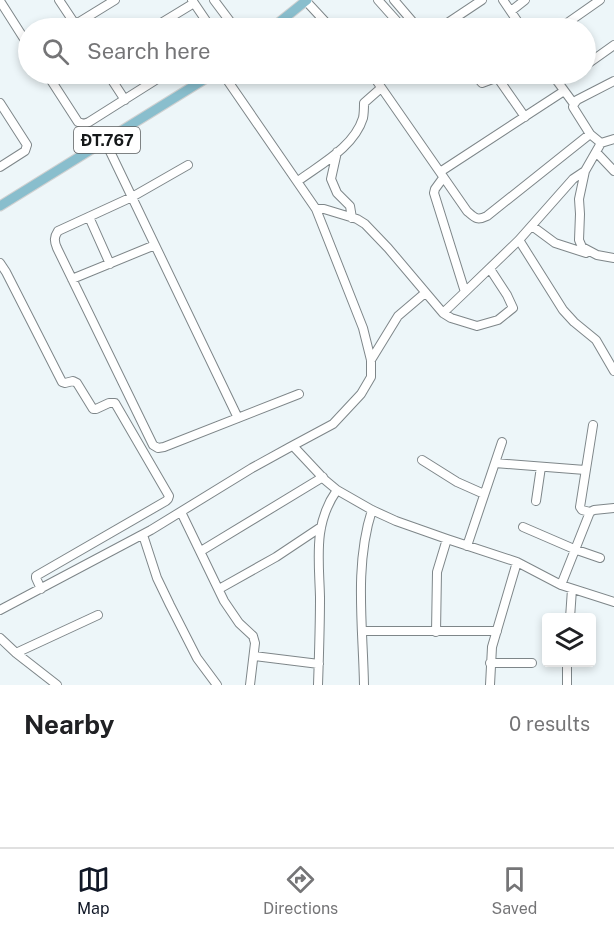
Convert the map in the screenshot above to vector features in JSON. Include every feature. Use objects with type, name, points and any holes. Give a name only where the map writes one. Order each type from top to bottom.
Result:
[{"type":"main road","points":[[285,18],[306,1]]},
{"type":"main road","name":"ĐT.767","points":[[0,206],[197,84]]},
{"type":"street","points":[[59,0],[71,18]]},
{"type":"street","points":[[88,18],[115,0]]},
{"type":"street","points":[[214,0],[228,18]]},
{"type":"street","points":[[378,0],[394,18]]},
{"type":"street","points":[[394,0],[408,16]]},
{"type":"street","points":[[457,17],[482,0]]},
{"type":"street","points":[[503,0],[516,18]]},
{"type":"street","points":[[511,11],[525,0]]},
{"type":"street","points":[[574,18],[600,0]]},
{"type":"street","points":[[0,1],[18,29]]},
{"type":"street","points":[[306,1],[322,18]]},
{"type":"street","points":[[168,18],[193,2],[204,18]]},
{"type":"street","points":[[596,57],[614,45]]},
{"type":"street","points":[[574,104],[577,100],[614,81]]},
{"type":"street","points":[[53,84],[78,122],[84,124],[150,84]]},
{"type":"street","points":[[115,84],[125,100]]},
{"type":"street","points":[[0,610],[143,535],[252,468],[333,424],[361,394],[370,380],[371,360],[363,328],[316,209],[230,84]]},
{"type":"street","points":[[379,84],[467,212],[476,218],[481,219],[487,216],[590,134]]},
{"type":"street","points":[[502,84],[525,117]]},
{"type":"street","points":[[559,84],[574,104],[573,107],[590,134],[601,143]]},
{"type":"street","points":[[298,181],[345,146],[359,127],[364,114],[365,102],[381,88]]},
{"type":"street","points":[[465,292],[434,193],[435,189],[442,175],[564,91]]},
{"type":"street","points":[[0,104],[27,148],[0,167]]},
{"type":"street","points":[[597,255],[582,247],[579,240],[579,199],[585,171],[601,143],[614,139]]},
{"type":"street","points":[[105,141],[238,418]]},
{"type":"street","points":[[337,152],[331,179],[337,193],[350,206],[352,218]]},
{"type":"street","points":[[596,152],[614,171]]},
{"type":"street","points":[[188,165],[132,197],[58,231],[54,242],[153,445],[158,448],[165,447],[299,394]]},
{"type":"street","points":[[443,313],[519,240],[573,180],[585,171]]},
{"type":"street","points":[[316,209],[324,209],[361,221],[388,248],[443,313],[451,318],[477,326],[498,320],[513,308],[490,269]]},
{"type":"street","points":[[89,217],[110,264]]},
{"type":"street","points":[[532,226],[555,243],[614,258]]},
{"type":"street","points":[[519,240],[563,310],[596,340],[614,371]]},
{"type":"street","points":[[72,279],[155,245]]},
{"type":"street","points":[[0,263],[62,382],[75,382],[93,409],[115,403],[169,496],[166,501],[36,576],[41,589]]},
{"type":"street","points":[[371,360],[398,316],[425,293]]},
{"type":"street","points":[[592,425],[580,507],[590,512],[614,508]]},
{"type":"street","points":[[467,546],[502,442]]},
{"type":"street","points":[[292,446],[338,490],[372,510],[396,521],[517,562],[561,585],[614,602]]},
{"type":"street","points":[[422,459],[457,482],[484,494]]},
{"type":"street","points":[[495,463],[585,470]]},
{"type":"street","points":[[536,501],[541,466]]},
{"type":"street","points":[[201,551],[323,477]]},
{"type":"street","points":[[318,685],[320,596],[318,553],[321,527],[329,502],[338,490]]},
{"type":"street","points":[[364,685],[360,613],[362,563],[364,538],[372,510]]},
{"type":"street","points":[[182,512],[224,601],[239,623],[254,639],[250,685]]},
{"type":"street","points":[[561,585],[590,512]]},
{"type":"street","points":[[219,589],[276,557],[321,527]]},
{"type":"street","points":[[523,527],[600,558]]},
{"type":"street","points":[[143,535],[157,578],[170,606],[197,658],[218,685]]},
{"type":"street","points":[[436,632],[437,572],[447,539]]},
{"type":"street","points":[[490,685],[492,647],[517,562]]},
{"type":"street","points":[[570,613],[572,589]]},
{"type":"street","points":[[16,653],[98,615]]},
{"type":"street","points":[[362,631],[497,631]]},
{"type":"street","points":[[0,638],[57,685]]},
{"type":"street","points":[[254,656],[319,664]]},
{"type":"street","points":[[490,663],[532,663]]},
{"type":"street","points":[[567,667],[567,685]]}]
